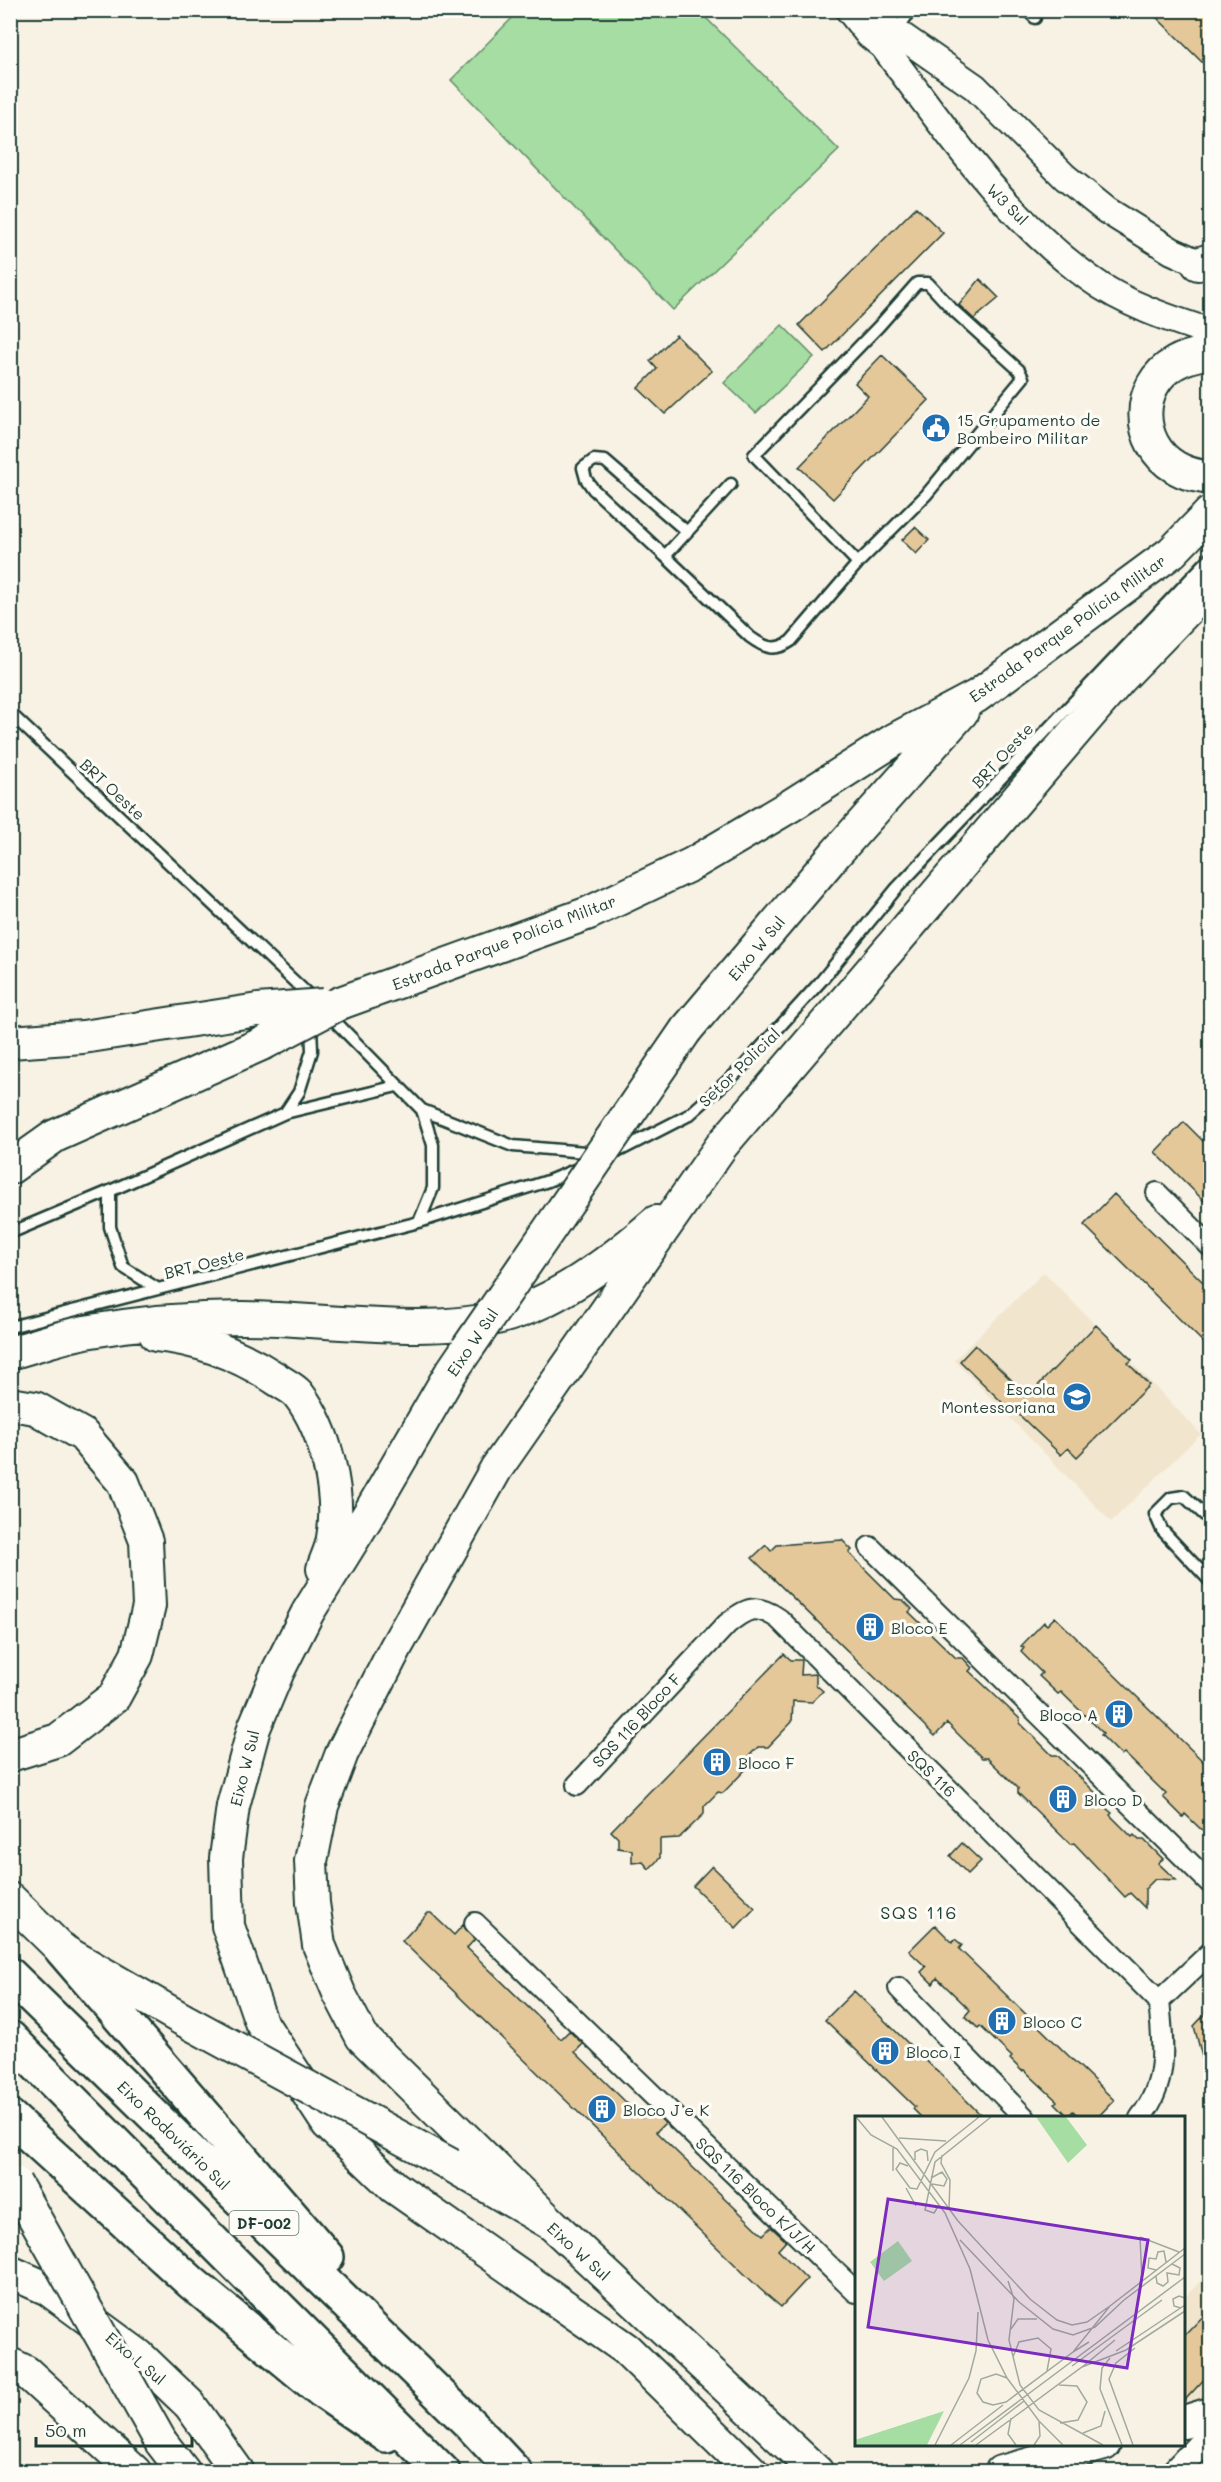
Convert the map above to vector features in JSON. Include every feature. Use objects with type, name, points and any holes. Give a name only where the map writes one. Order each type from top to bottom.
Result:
[{"type":"highway","points":[[62,1950],[471,2425]]},
{"type":"highway","name":"Eixo Rodoviário Sul","points":[[10,1975],[471,2425],[515,2472]]},
{"type":"highway","name":"DF-002","points":[[10,2038],[442,2472]]},
{"type":"highway","points":[[10,2117],[192,2283],[322,2391],[442,2472]]},
{"type":"main road","points":[[1210,352],[1174,363],[1160,373],[1150,386],[1144,404],[1144,419],[1156,450],[1173,466],[1186,473],[1210,478]]},
{"type":"main road","name":"Estrada Parque Polícia Militar","points":[[10,1168],[55,1136],[264,1043],[340,1003],[589,913],[692,864],[790,806],[894,740],[977,696],[1172,552],[1210,513]]},
{"type":"main road","points":[[552,2225],[362,2037],[339,1993],[319,1945],[313,1903],[311,1861],[322,1806],[342,1753],[408,1626],[496,1469],[722,1145],[1112,688],[1209,588]]},
{"type":"main road","name":"Eixo W Sul","points":[[752,2472],[626,2349],[394,2187],[328,2124],[261,2022],[228,1926],[226,1858],[233,1806],[254,1728],[278,1671],[308,1612],[466,1349],[686,1030],[836,853],[977,696]]},
{"type":"main road","points":[[10,1042],[83,1037],[258,1010],[340,1003]]},
{"type":"main road","points":[[10,1353],[84,1332],[174,1321],[242,1318],[404,1325],[481,1320],[519,1311],[568,1287],[632,1242],[686,1196]]},
{"type":"main road","points":[[84,1332],[159,1336],[207,1344],[250,1362],[297,1393],[321,1439],[330,1465],[335,1508],[333,1539],[308,1612]]},
{"type":"main road","points":[[10,1404],[35,1408],[83,1435],[123,1482],[146,1541],[149,1606],[137,1655],[114,1697],[58,1740],[10,1755]]},
{"type":"main road","name":"Eixo W Sul","points":[[10,1899],[62,1950],[182,2019],[451,2165],[552,2225],[817,2472]]},
{"type":"main road","points":[[13,2178],[161,2442],[184,2472]]},
{"type":"main road","name":"Eixo L Sul","points":[[10,2272],[48,2289],[139,2356],[190,2405],[238,2472]]},
{"type":"main road","points":[[10,2364],[26,2372],[135,2472]]},
{"type":"main road","points":[[1185,2422],[1210,2414]]},
{"type":"main road","points":[[1001,2472],[1100,2446]]},
{"type":"street","points":[[873,25],[975,87],[1065,177],[1106,210],[1172,251],[1206,264]]},
{"type":"street","name":"W3 Sul","points":[[873,25],[960,151],[990,187],[1050,245],[1090,279],[1176,321],[1210,332]]},
{"type":"street","points":[[1157,1193],[1210,1246]]},
{"type":"street","points":[[870,1547],[1210,1883]]},
{"type":"street","name":"SQS 116","points":[[696,1656],[741,1612],[752,1608],[761,1609],[779,1618],[1160,2001]]},
{"type":"street","name":"SQS 116 Bloco F","points":[[577,1785],[696,1656]]},
{"type":"street","name":"SQS 116 Bloco K/J/H","points":[[475,1923],[855,2291]]},
{"type":"street","points":[[1142,2116],[1149,2107],[1161,2080],[1164,2054],[1160,2001],[1210,1953]]},
{"type":"street","points":[[899,1988],[1023,2116]]},
{"type":"street","points":[[1175,2472],[1210,2435]]},
{"type":"lane","points":[[873,25],[911,10]]},
{"type":"lane","points":[[686,531],[605,461],[594,460],[583,468],[586,479],[593,489],[750,637],[764,647],[774,648],[781,648],[791,641],[858,564],[926,495],[1023,378],[1019,370],[925,282],[917,283],[879,326],[754,455],[858,564]]},
{"type":"lane","points":[[665,556],[731,484]]},
{"type":"lane","name":"BRT Oeste","points":[[822,980],[896,889],[1210,558]]},
{"type":"lane","name":"BRT Oeste","points":[[10,713],[300,986],[422,1110],[513,1146],[612,1154]]},
{"type":"lane","name":"Setor Policial","points":[[612,1154],[689,1115],[743,1067],[822,980]]},
{"type":"lane","points":[[285,1113],[299,1092],[312,1051],[310,1022],[300,986]]},
{"type":"lane","points":[[10,1233],[285,1113],[397,1086]]},
{"type":"lane","name":"BRT Oeste","points":[[419,1222],[433,1188],[433,1145],[422,1110]]},
{"type":"lane","name":"BRT Oeste","points":[[110,1191],[110,1227],[123,1267],[158,1289],[419,1222],[548,1181],[612,1154]]},
{"type":"lane","points":[[10,1327],[158,1289]]},
{"type":"lane","points":[[1210,1520],[1184,1496],[1171,1498],[1155,1514],[1162,1530],[1210,1581]]},
{"type":"shaded area","name":"Escola Montessoriana","points":[[1044,1272],[1201,1434],[1111,1522],[954,1360]]},
{"type":"shaded area","points":[[1210,2271],[1210,2434],[1185,2408],[1185,2297]]},
{"type":"green space","points":[[520,10],[699,11],[839,150],[673,310],[451,80]]},
{"type":"green space","points":[[782,325],[814,357],[756,413],[724,383]]},
{"type":"building","points":[[1149,10],[1210,10],[1210,70]]},
{"type":"building","points":[[916,207],[943,233],[825,352],[799,325]]},
{"type":"building","points":[[980,279],[999,298],[974,319],[959,305]]},
{"type":"building","points":[[676,335],[712,371],[665,414],[638,388],[657,369],[650,361]]},
{"type":"building","points":[[882,355],[929,400],[833,499],[799,467],[868,396],[855,383]]},
{"type":"building","points":[[915,527],[929,540],[916,554],[902,540]]},
{"type":"building","points":[[1184,1122],[1210,1148],[1210,1207],[1155,1152]]},
{"type":"building","points":[[1114,1194],[1210,1289],[1210,1349],[1084,1225]]},
{"type":"building","points":[[1096,1325],[1132,1360],[1128,1363],[1149,1385],[1077,1457],[1068,1448],[1061,1455],[1014,1410],[1012,1412],[960,1361],[975,1345],[1028,1396]]},
{"type":"building","points":[[842,1540],[852,1550],[849,1553],[895,1599],[903,1600],[912,1609],[909,1612],[956,1658],[963,1658],[972,1668],[969,1671],[1020,1719],[1020,1723],[1052,1755],[1057,1755],[1108,1805],[1107,1809],[1112,1813],[1110,1815],[1132,1837],[1134,1835],[1139,1840],[1144,1840],[1163,1859],[1158,1863],[1176,1880],[1155,1879],[1145,1889],[1145,1908],[1130,1893],[1125,1897],[1074,1843],[1070,1844],[1018,1793],[1018,1788],[1014,1784],[987,1758],[982,1758],[947,1723],[935,1736],[752,1558],[766,1545],[771,1551],[777,1545]]},
{"type":"building","name":"Bloco A","points":[[1055,1617],[1210,1768],[1210,1838],[1185,1814],[1183,1817],[1163,1797],[1166,1794],[1124,1753],[1121,1755],[1101,1735],[1103,1733],[1061,1692],[1058,1694],[1039,1676],[1042,1673],[1021,1652],[1024,1648],[1021,1646],[1044,1622],[1047,1625]]},
{"type":"building","name":"Bloco F","points":[[784,1654],[791,1660],[802,1660],[801,1675],[816,1674],[816,1685],[823,1691],[812,1702],[793,1701],[792,1722],[768,1747],[758,1747],[748,1757],[748,1767],[723,1793],[718,1792],[704,1806],[704,1814],[679,1838],[660,1839],[660,1858],[649,1869],[643,1862],[632,1863],[632,1850],[618,1848],[618,1838],[611,1831]]},
{"type":"building","points":[[962,1843],[981,1861],[968,1874],[950,1856]]},
{"type":"building","points":[[712,1866],[755,1908],[736,1928],[693,1886]]},
{"type":"building","name":"Bloco J e K","points":[[428,1913],[431,1913],[454,1935],[463,1925],[475,1939],[467,1948],[561,2039],[569,2031],[583,2044],[575,2052],[642,2118],[650,2109],[665,2123],[656,2132],[763,2235],[771,2227],[786,2241],[778,2250],[807,2279],[781,2307],[402,1941]]},
{"type":"building","name":"Bloco C","points":[[935,1925],[952,1942],[955,1939],[962,1945],[959,1949],[1114,2100],[1099,2116],[1078,2116],[1073,2111],[1068,2116],[1055,2103],[1057,2101],[1010,2059],[1012,2057],[980,2026],[978,2028],[965,2016],[970,2010],[937,1978],[933,1984],[921,1972],[926,1967],[909,1951]]},
{"type":"building","name":"Bloco I","points":[[854,1991],[982,2116],[920,2116],[913,2109],[915,2107],[825,2020]]},
{"type":"building","points":[[1210,2009],[1210,2068],[1205,2068],[1194,2026]]},
{"type":"building","points":[[1210,2309],[1210,2373],[1185,2400],[1185,2335]]},
{"type":"place","name":"15 Grupamento de Bombeiro Militar","points":[[936,428]]},
{"type":"place","name":"Escola Montessoriana","points":[[1077,1397]]},
{"type":"place","name":"Bloco E","points":[[870,1627]]},
{"type":"place","name":"Bloco A","points":[[1119,1714]]},
{"type":"place","name":"Bloco F","points":[[717,1762]]},
{"type":"place","name":"Bloco D","points":[[1063,1799]]},
{"type":"place","name":"Bloco C","points":[[1002,2021]]},
{"type":"place","name":"Bloco I","points":[[885,2051]]},
{"type":"place","name":"Bloco J e K","points":[[602,2109]]},
{"type":"district","name":"SQS 116","points":[[919,1912]]}]
